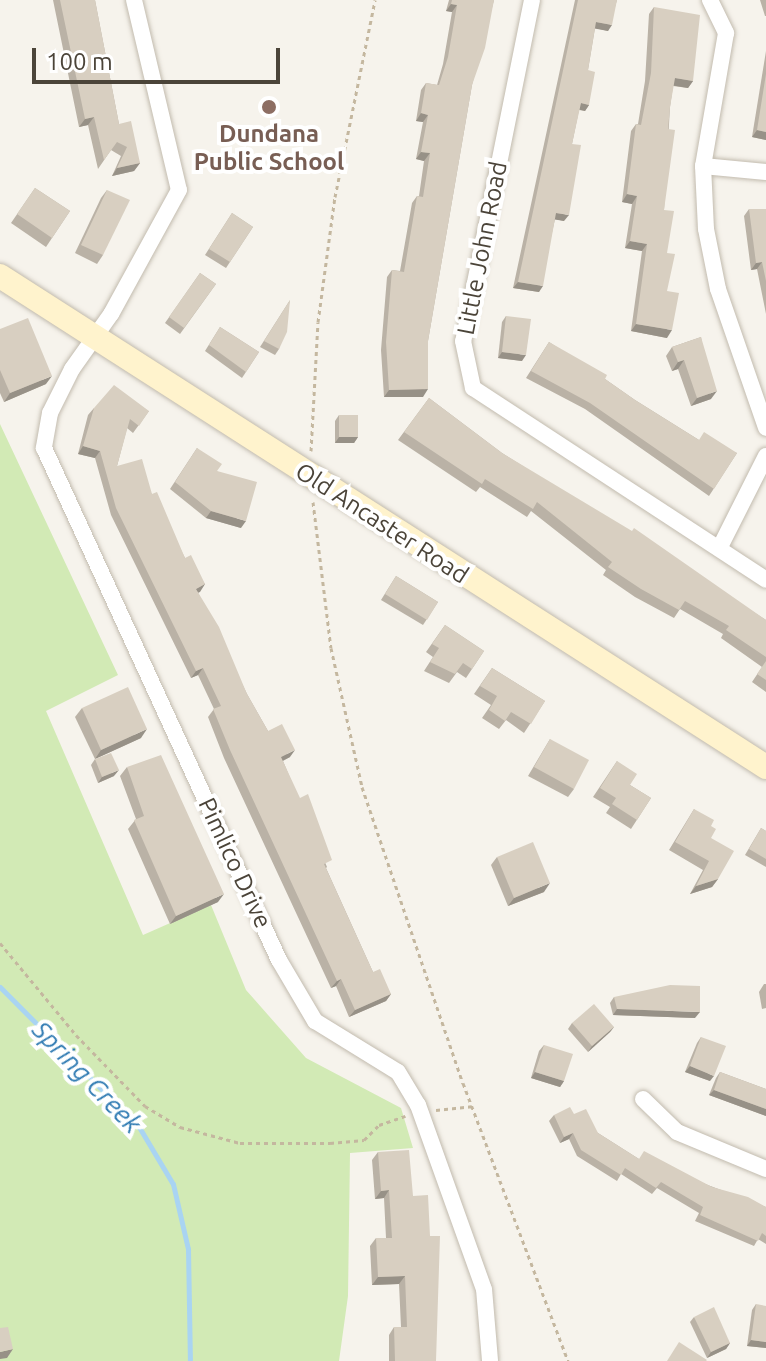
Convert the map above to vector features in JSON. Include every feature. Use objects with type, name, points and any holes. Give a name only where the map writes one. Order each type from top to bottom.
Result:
[{"type":"street","name":"Pimlico Drive","points":[[134,0],[179,190],[50,413],[44,448],[279,960],[315,1021],[398,1072],[420,1113],[484,1289],[490,1361]]},
{"type":"street","name":"Little John Road","points":[[532,0],[463,341],[464,364],[473,388],[766,580]]},
{"type":"street","points":[[710,0],[726,33],[703,166],[706,229],[718,289],[766,428]]},
{"type":"street","points":[[703,166],[766,172]]},
{"type":"street","name":"Old Ancaster Road","points":[[0,276],[310,478],[766,767]]},
{"type":"street","points":[[720,547],[766,456]]},
{"type":"street","points":[[643,1099],[677,1132],[766,1169]]},
{"type":"path","points":[[375,0],[335,197],[318,322],[310,478],[331,648],[362,787],[473,1106],[568,1361]]},
{"type":"path","points":[[0,943],[76,1035],[145,1106],[180,1127],[240,1143],[330,1143],[364,1140],[379,1125],[420,1113],[473,1106]]},
{"type":"green space","points":[[0,424],[118,675],[46,711],[143,935],[211,905],[246,990],[306,1058],[401,1108],[413,1148],[350,1153],[348,1296],[339,1361],[0,1361]]},
{"type":"building","points":[[60,0],[95,0],[119,124],[131,121],[140,163],[117,168],[127,147],[117,142],[104,160],[94,117],[85,119]]},
{"type":"building","points":[[452,0],[494,0],[485,48],[472,85],[428,341],[428,389],[389,390],[386,342],[392,270],[404,272],[417,196],[423,197],[430,153],[421,152],[428,115],[421,113],[426,83],[439,85],[448,57],[457,5],[451,4]]},
{"type":"building","points":[[578,0],[617,0],[612,25],[596,22],[588,70],[595,72],[589,105],[581,103],[572,144],[581,145],[569,215],[556,213],[543,286],[518,282]]},
{"type":"building","points":[[654,7],[700,15],[693,81],[675,78],[668,129],[675,130],[664,210],[674,211],[667,253],[675,254],[667,291],[679,293],[672,330],[636,324],[647,244],[630,241],[637,196],[627,194],[636,124],[641,125],[651,73]]},
{"type":"building","points":[[766,74],[766,132],[757,130]]},
{"type":"building","points":[[35,188],[70,211],[52,238],[17,214]]},
{"type":"building","points":[[107,190],[130,200],[103,255],[81,245]]},
{"type":"building","points":[[749,209],[766,209],[766,281],[762,262],[756,263]]},
{"type":"building","points":[[232,213],[253,227],[230,262],[209,249]]},
{"type":"building","points":[[200,273],[216,284],[184,328],[169,317]]},
{"type":"building","points":[[290,300],[287,332],[279,349],[264,341]]},
{"type":"building","points":[[506,316],[531,319],[526,355],[502,352]]},
{"type":"building","points":[[28,318],[52,376],[10,393],[0,370],[0,329]]},
{"type":"building","points":[[220,327],[259,352],[246,372],[209,345]]},
{"type":"building","points":[[701,337],[717,391],[697,398],[684,360],[678,362],[672,347]]},
{"type":"building","points":[[549,342],[607,375],[605,379],[699,440],[704,432],[737,453],[714,489],[590,403],[531,371]]},
{"type":"building","points":[[114,385],[149,411],[139,426],[130,419],[117,466],[142,459],[152,494],[157,492],[185,558],[191,555],[205,584],[196,589],[219,627],[247,694],[268,731],[282,724],[295,750],[281,757],[300,798],[308,794],[332,860],[324,864],[373,972],[380,969],[391,994],[355,1010],[341,979],[337,981],[230,750],[213,709],[221,706],[203,668],[196,671],[116,508],[100,451],[83,446],[94,408]]},
{"type":"building","points":[[429,398],[502,453],[632,531],[634,528],[766,620],[766,657],[726,630],[729,626],[685,601],[679,610],[608,567],[612,562],[537,502],[533,509],[485,479],[482,484],[404,432]]},
{"type":"building","points":[[339,415],[358,415],[358,437],[339,437]]},
{"type":"building","points":[[197,448],[222,464],[217,471],[257,482],[246,521],[211,511],[175,482]]},
{"type":"building","points":[[396,576],[438,602],[427,620],[385,594]]},
{"type":"building","points":[[445,625],[484,651],[472,669],[463,663],[455,674],[430,662],[439,648],[432,644]]},
{"type":"building","points":[[766,661],[766,680],[757,674]]},
{"type":"building","points":[[492,668],[545,701],[531,724],[511,712],[505,721],[489,710],[497,696],[480,686]]},
{"type":"building","points":[[128,687],[147,729],[101,750],[82,708]]},
{"type":"building","points":[[550,739],[589,760],[574,789],[534,767]]},
{"type":"building","points":[[111,753],[119,770],[102,777],[95,759]]},
{"type":"building","points":[[161,755],[224,894],[176,916],[134,820],[144,816],[127,767]]},
{"type":"building","points":[[617,761],[637,774],[630,785],[651,798],[637,820],[612,804],[616,798],[600,788]]},
{"type":"building","points":[[694,809],[714,820],[711,826],[716,829],[711,838],[734,851],[718,879],[696,886],[709,861],[675,842]]},
{"type":"building","points":[[761,828],[766,831],[766,859],[749,849]]},
{"type":"building","points":[[533,842],[550,883],[514,898],[497,857]]},
{"type":"building","points":[[670,985],[700,986],[700,1012],[617,1009],[614,997]]},
{"type":"building","points":[[594,1004],[614,1027],[592,1046],[572,1023]]},
{"type":"building","points":[[701,1037],[726,1046],[714,1076],[690,1066]]},
{"type":"building","points":[[544,1045],[573,1054],[564,1081],[535,1072]]},
{"type":"building","points":[[720,1072],[766,1089],[766,1109],[714,1090]]},
{"type":"building","points":[[570,1107],[574,1114],[586,1109],[598,1133],[639,1159],[644,1151],[712,1187],[748,1197],[766,1207],[766,1236],[762,1233],[758,1241],[700,1215],[703,1207],[661,1182],[656,1188],[625,1168],[621,1175],[581,1150],[573,1133],[564,1137],[554,1115]]},
{"type":"building","points":[[409,1150],[413,1196],[428,1195],[430,1236],[440,1236],[436,1361],[395,1361],[394,1327],[407,1327],[405,1276],[378,1277],[376,1238],[392,1238],[389,1190],[381,1191],[378,1152]]},
{"type":"building","points":[[756,1304],[766,1306],[766,1342],[751,1340]]},
{"type":"building","points":[[714,1307],[730,1343],[711,1352],[694,1317]]},
{"type":"building","points":[[8,1327],[13,1349],[0,1352],[0,1328]]},
{"type":"building","points":[[679,1342],[707,1360],[667,1361]]},
{"type":"waterway","name":"Spring Creek","points":[[0,987],[139,1127],[173,1184],[188,1249],[190,1361]]},
{"type":"place","name":"Dundana Public School","points":[[269,107]]}]
